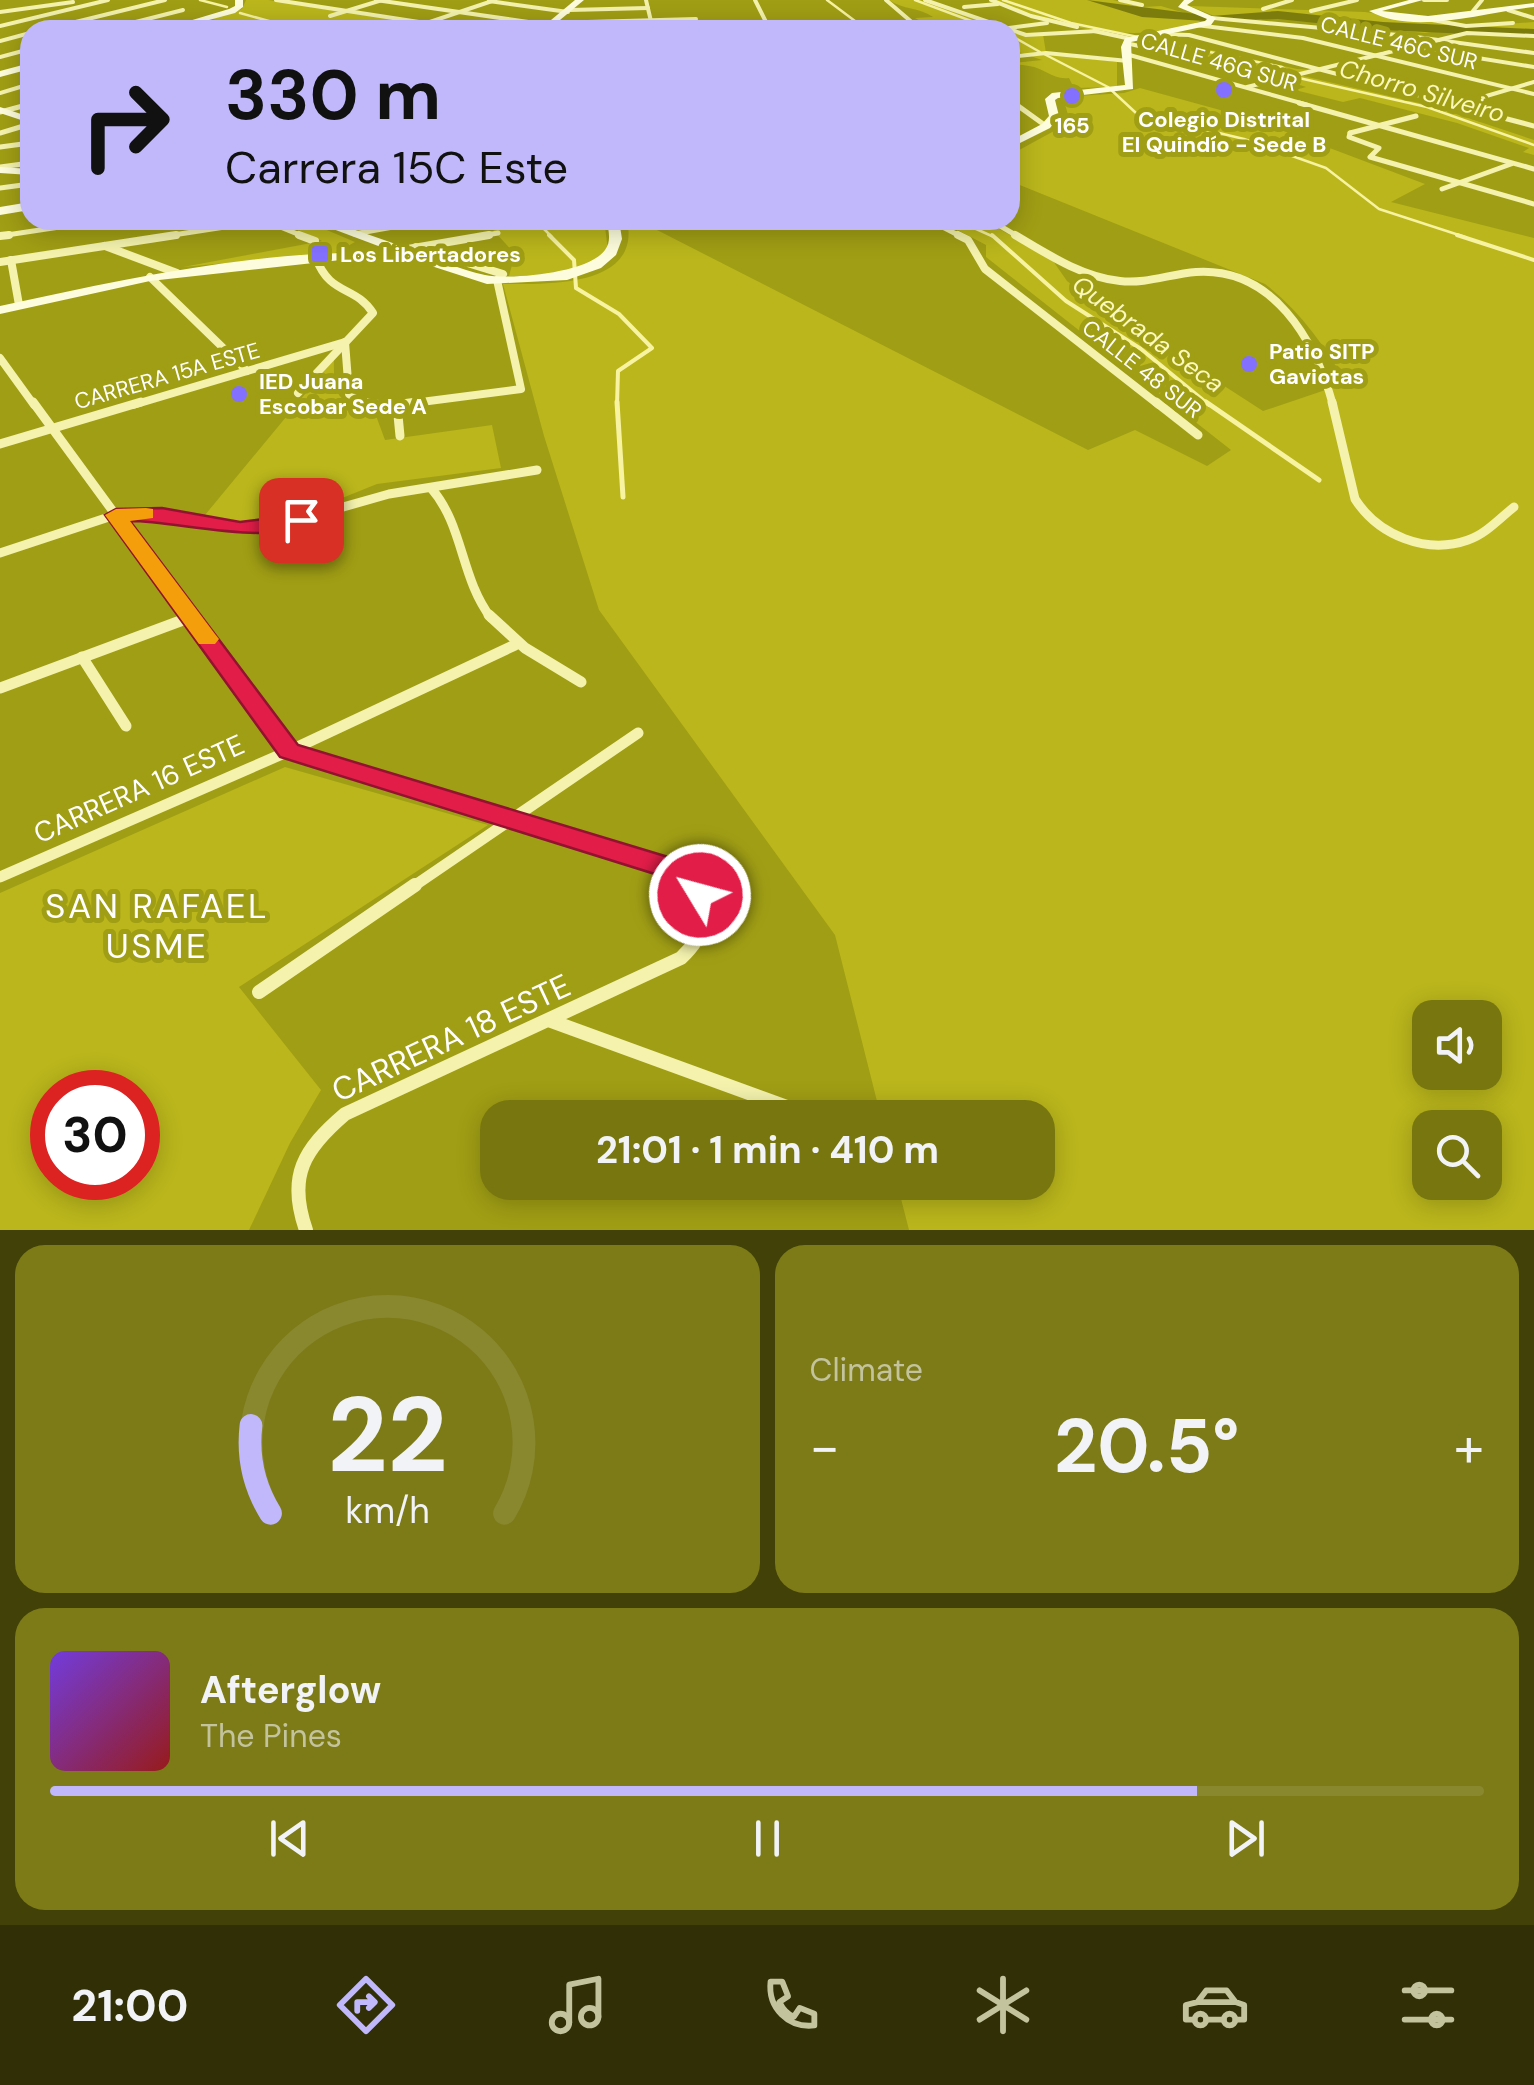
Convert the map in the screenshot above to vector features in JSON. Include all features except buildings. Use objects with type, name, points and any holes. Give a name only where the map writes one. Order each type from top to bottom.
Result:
[{"type":"main road","points":[[202,20],[237,9],[239,0]]},
{"type":"main road","points":[[556,20],[580,0]]},
{"type":"main road","points":[[1190,0],[1180,5],[1212,18]]},
{"type":"main road","points":[[1422,0],[1373,11],[1420,18],[1532,5]]},
{"type":"main road","points":[[1020,140],[1054,118],[1050,99],[1055,94],[1113,91],[1132,85],[1135,43],[1212,18]]},
{"type":"main road","points":[[1,111],[20,117]]},
{"type":"main road","points":[[343,230],[474,277],[573,274],[602,261],[614,248],[614,230]]},
{"type":"main road","points":[[345,256],[362,248],[368,239]]},
{"type":"main road","points":[[0,310],[150,276],[413,252]]},
{"type":"street","points":[[1,0],[10,6]]},
{"type":"street","points":[[0,12],[94,0]]},
{"type":"street","points":[[23,20],[108,0]]},
{"type":"street","points":[[84,20],[165,0]]},
{"type":"street","points":[[276,0],[404,20]]},
{"type":"street","points":[[330,16],[380,0],[514,20]]},
{"type":"street","points":[[484,0],[569,11],[648,8]]},
{"type":"street","points":[[646,0],[650,20],[696,18]]},
{"type":"street","points":[[886,0],[909,20]]},
{"type":"street","points":[[926,0],[984,20]]},
{"type":"street","points":[[991,0],[1031,16],[1282,80]]},
{"type":"street","points":[[1120,0],[1142,5]]},
{"type":"street","points":[[1263,9],[1292,0]]},
{"type":"street","points":[[1312,12],[1357,0]]},
{"type":"street","points":[[1422,0],[1447,1]]},
{"type":"street","points":[[1473,12],[1482,0]]},
{"type":"street","points":[[433,20],[494,1]]},
{"type":"street","points":[[964,7],[998,4]]},
{"type":"street","points":[[144,20],[183,10]]},
{"type":"street","points":[[980,13],[1014,10]]},
{"type":"street","points":[[1508,10],[1534,18]]},
{"type":"street","points":[[996,20],[1031,16]]},
{"type":"street","points":[[1212,18],[1534,53]]},
{"type":"street","points":[[1420,18],[1466,26],[1514,23]]},
{"type":"street","points":[[1020,28],[1057,22]]},
{"type":"street","name":"CALLE 46C SUR","points":[[1196,25],[1281,34],[1534,94]]},
{"type":"street","points":[[1084,56],[1087,31]]},
{"type":"street","points":[[1020,33],[1097,31]]},
{"type":"street","points":[[1246,88],[1462,34],[1479,32],[1534,40]]},
{"type":"street","points":[[1046,52],[1047,33]]},
{"type":"street","points":[[1462,34],[1534,40]]},
{"type":"street","points":[[1135,43],[1186,35],[1534,126]]},
{"type":"street","name":"CALLE 46G SUR","points":[[1020,56],[1046,52],[1084,56],[1135,43],[1246,88],[1534,170]]},
{"type":"street","points":[[1410,47],[1534,67]]},
{"type":"street","points":[[1483,97],[1534,82]]},
{"type":"street","points":[[1444,108],[1453,105]]},
{"type":"street","points":[[1020,107],[1046,126]]},
{"type":"street","points":[[1416,116],[1350,133],[1349,137],[1379,148],[1370,155],[1534,204]]},
{"type":"street","points":[[1442,189],[1512,163]]},
{"type":"street","points":[[0,236],[40,230]]},
{"type":"street","points":[[0,262],[201,230]]},
{"type":"street","points":[[289,230],[315,241]]},
{"type":"street","points":[[354,234],[376,230]]},
{"type":"street","name":"CALLE 48 SUR","points":[[951,230],[964,236],[985,269],[1198,434]]},
{"type":"street","points":[[1009,230],[1103,278],[1135,282],[1212,272],[1258,287],[1274,299],[1312,346],[1327,381],[1355,500],[1363,516],[1384,532],[1445,544],[1469,540],[1514,507]]},
{"type":"street","points":[[413,252],[498,233]]},
{"type":"street","points":[[104,245],[177,273]]},
{"type":"street","points":[[345,342],[349,394],[360,402],[393,405],[521,389],[500,277],[463,261],[413,252]]},
{"type":"street","points":[[463,261],[513,252]]},
{"type":"street","points":[[298,393],[370,319],[372,310],[324,279],[316,258]]},
{"type":"street","points":[[11,260],[19,305]]},
{"type":"street","points":[[150,276],[247,371]]},
{"type":"street","points":[[0,290],[14,288]]},
{"type":"street","name":"CARRERA 15A ESTE","points":[[0,444],[345,342]]},
{"type":"street","points":[[0,358],[289,751],[512,822]]},
{"type":"street","points":[[393,405],[400,436]]},
{"type":"street","points":[[0,553],[116,515],[162,514],[240,528],[262,527],[389,494],[536,470]]},
{"type":"street","points":[[431,488],[457,520],[462,563],[496,626],[515,645],[581,682]]},
{"type":"street","points":[[0,688],[191,617]]},
{"type":"street","name":"CARRERA 16 ESTE","points":[[0,877],[289,751],[515,645]]},
{"type":"street","points":[[82,657],[126,726]]},
{"type":"street","points":[[259,992],[638,733]]},
{"type":"street","name":"CARRERA 18 ESTE","points":[[306,1230],[294,1203],[304,1157],[329,1127],[346,1114],[658,972],[698,945],[705,925],[704,904],[695,886],[678,872],[512,822]]},
{"type":"street","points":[[551,1021],[768,1100]]},
{"type":"shaded area","points":[[246,0],[268,0],[399,20],[212,19],[242,9]]},
{"type":"shaded area","points":[[889,0],[921,0],[980,20],[920,20],[915,18],[933,17]]},
{"type":"shaded area","points":[[996,0],[1113,0],[1143,7],[1161,6],[1205,19],[1156,32],[1099,31],[1044,19]]},
{"type":"shaded area","points":[[1190,6],[1365,12],[1469,27],[1534,22],[1534,38],[1443,30],[1425,33],[1266,17],[1219,18]]},
{"type":"shaded area","points":[[1020,34],[1043,34],[1046,53],[1117,62],[1117,87],[1074,88],[1069,78],[1020,64],[1042,60],[1020,52]]},
{"type":"shaded area","points":[[1151,37],[1316,70],[1299,75],[1432,106],[1534,140],[1534,155],[1523,152],[1529,148],[1457,123],[1360,98],[1343,102],[1295,90],[1306,87],[1287,81],[1294,78],[1140,40]]},
{"type":"shaded area","points":[[1140,88],[1253,119],[1425,184],[1391,202],[1534,238],[1534,1230],[909,1230],[901,1200],[1055,1200],[1055,1100],[877,1100],[835,935],[599,610],[544,436],[503,284],[565,282],[606,270],[620,259],[628,242],[627,230],[657,230],[1088,450],[1135,430],[1207,466],[1231,450],[986,257],[986,245],[958,230],[1001,230],[1051,258],[1067,281],[1096,303],[1263,411],[1346,383],[1310,329],[1265,284],[1020,185],[1020,150],[1065,125],[1068,115],[1063,97],[1124,93]]},
{"type":"shaded area","points":[[298,230],[327,230],[355,242],[335,253],[183,267],[322,241]]},
{"type":"shaded area","points":[[493,230],[605,230],[608,250],[575,269],[509,276],[515,254]]},
{"type":"shaded area","points":[[334,359],[340,396],[353,406],[375,413],[385,440],[492,425],[501,468],[377,484],[290,519],[243,526],[205,515]]},
{"type":"shaded area","points":[[285,767],[488,825],[239,987],[321,1090],[290,1143],[249,1230],[0,1230],[0,893]]},
{"type":"waterway","points":[[200,0],[227,7]]},
{"type":"waterway","name":"Quebrada Seca","points":[[827,0],[854,20]]},
{"type":"waterway","points":[[915,0],[969,20]]},
{"type":"waterway","name":"Chorro Silveiro","points":[[1003,0],[1071,23],[1282,67],[1293,74]]},
{"type":"waterway","points":[[1093,0],[1142,13],[1205,17]]},
{"type":"waterway","points":[[240,13],[265,20]]},
{"type":"waterway","points":[[1217,17],[1278,15],[1383,26],[1534,33]]},
{"type":"waterway","points":[[1020,41],[1040,52]]},
{"type":"waterway","points":[[1044,54],[1108,87],[1136,113],[1244,139],[1326,168],[1379,209],[1465,237]]},
{"type":"waterway","name":"Chorro Silveiro","points":[[1299,78],[1427,107],[1534,145]]},
{"type":"waterway","points":[[545,230],[552,237]]},
{"type":"waterway","name":"Quebrada Seca","points":[[978,230],[994,237]]},
{"type":"waterway","points":[[549,235],[574,260],[576,288],[619,314],[652,348],[618,371],[617,403]]},
{"type":"waterway","name":"Quebrada Seca","points":[[992,235],[1066,301],[1141,349],[1209,405]]},
{"type":"waterway","points":[[1457,235],[1534,260]]},
{"type":"waterway","name":"Quebrada Seca","points":[[1206,402],[1319,480]]},
{"type":"waterway","points":[[617,403],[623,497]]},
{"type":"slow traffic","points":[[146,514],[116,515],[207,639]]},
{"type":"place","name":"Colegio Distrital El Quindío - Sede B","points":[[1224,90]]},
{"type":"place","name":"165","points":[[1072,96]]},
{"type":"place","name":"Los Libertadores","points":[[320,254]]},
{"type":"place","name":"Patio SITP Gaviotas","points":[[1249,364]]},
{"type":"place","name":"IED Juana Escobar Sede A","points":[[239,394]]},
{"type":"district","name":"SAN RAFAEL USME","points":[[157,926]]},
{"type":"route","points":[[301,520],[240,528],[162,514],[116,515],[289,751],[668,868],[687,879],[700,895]]}]
